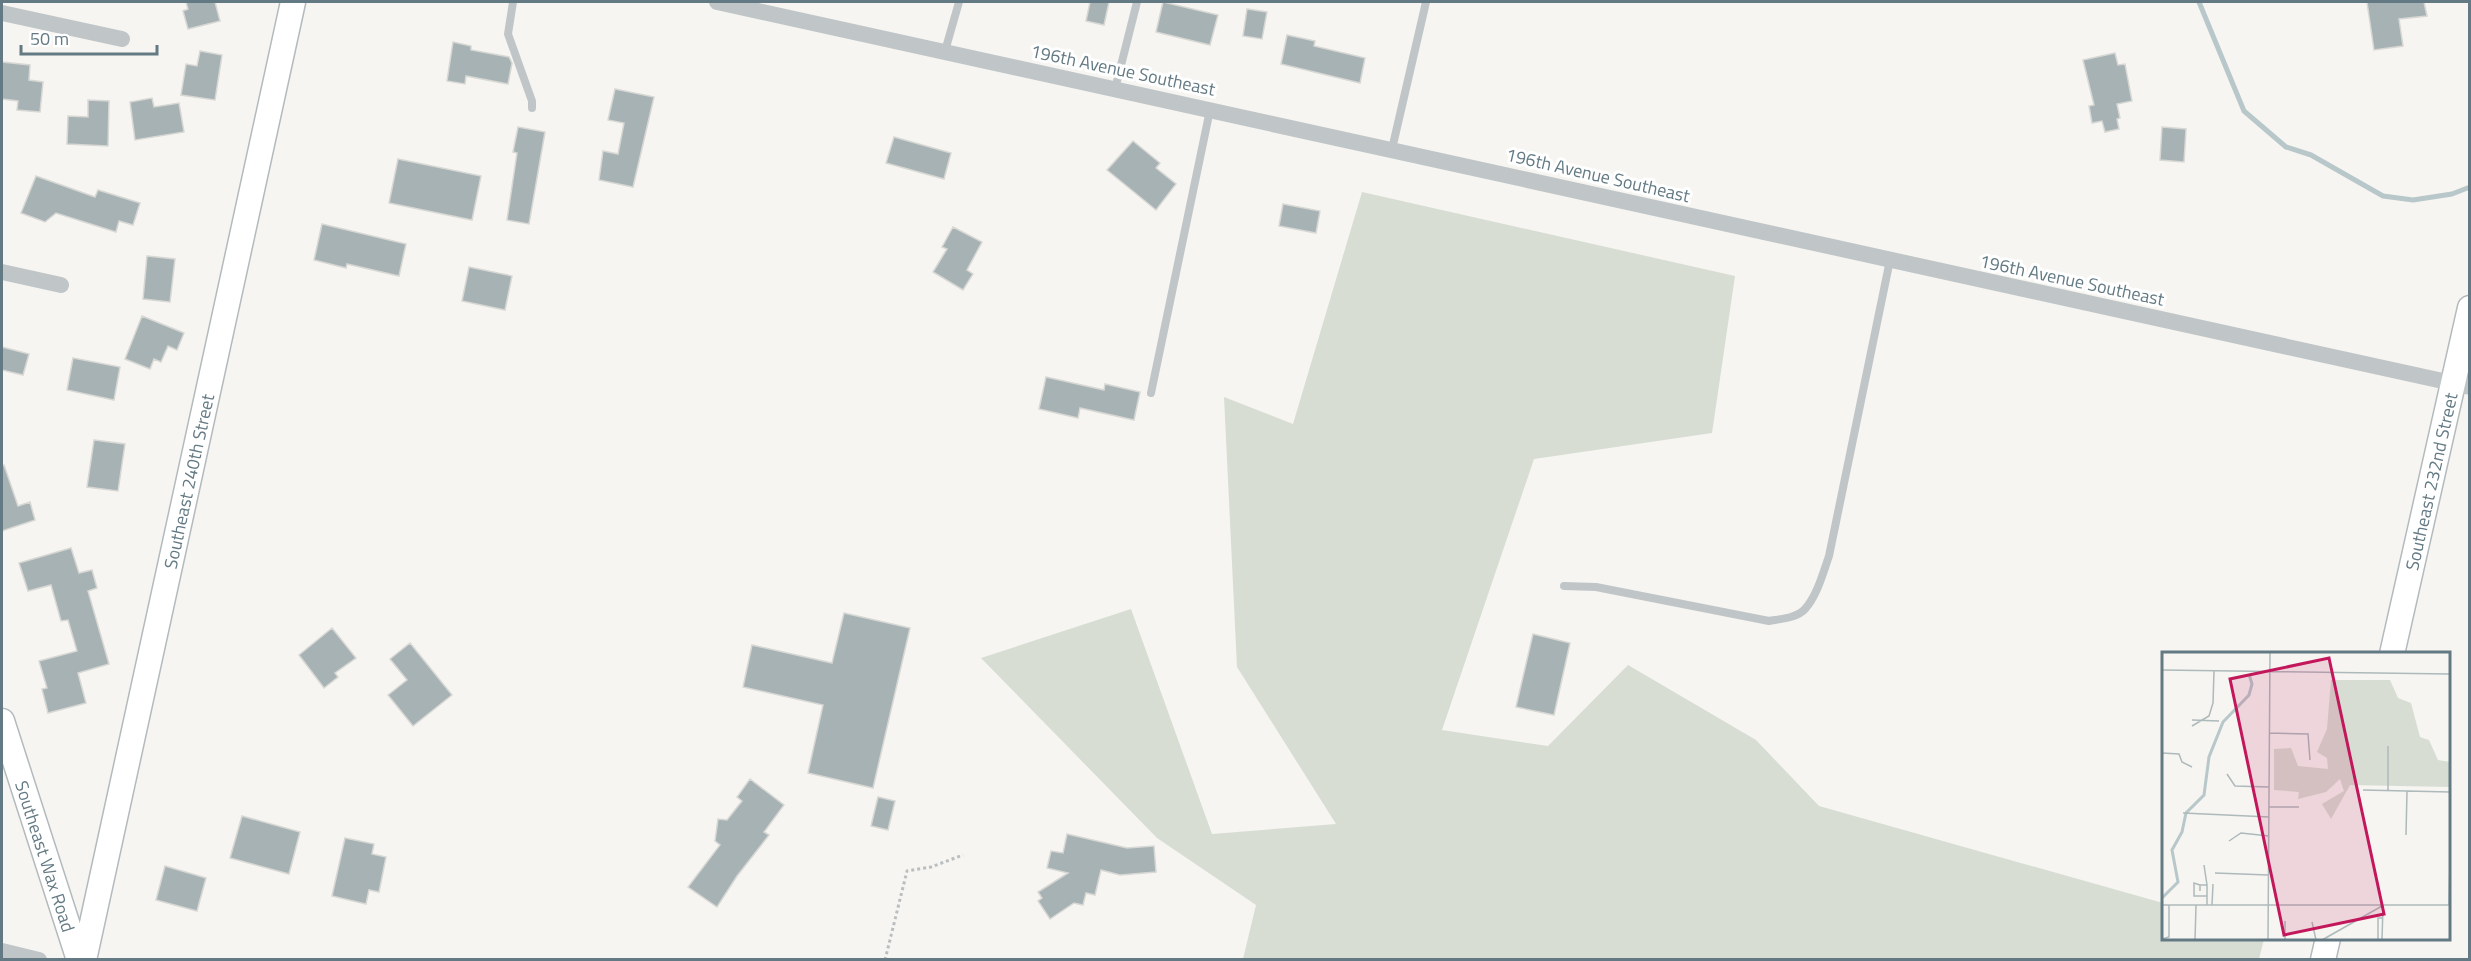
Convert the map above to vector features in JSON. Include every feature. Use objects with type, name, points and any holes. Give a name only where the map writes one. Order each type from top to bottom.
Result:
[{"type":"main road","name":"Southeast 240th Street","points":[[84,960],[293,2]]},
{"type":"main road","name":"Southeast 232nd Street","points":[[2393,652],[2461,385],[2469,308]]},
{"type":"main road","name":"Southeast Wax Road","points":[[2,721],[79,960]]},
{"type":"main road","points":[[2323,960],[2328,940]]},
{"type":"street","name":"196th Avenue Southeast","points":[[718,2],[2461,385]]},
{"type":"street","points":[[2,13],[122,39]]},
{"type":"street","points":[[2,272],[61,285]]},
{"type":"street","points":[[2,951],[39,960]]},
{"type":"lane","points":[[513,2],[508,34],[532,101],[532,108]]},
{"type":"lane","points":[[945,51],[959,2]]},
{"type":"lane","points":[[1114,89],[1137,2]]},
{"type":"lane","points":[[1392,149],[1426,2]]},
{"type":"lane","points":[[1151,393],[1210,109]]},
{"type":"lane","points":[[1564,586],[1596,587],[1769,621],[1787,618],[1804,611],[1817,587],[1829,556],[1890,260]]},
{"type":"path","points":[[885,960],[907,871],[930,867],[963,855]]},
{"type":"shaded area","points":[[1362,192],[1735,276],[1712,433],[1534,459],[1442,730],[1548,746],[1628,665],[1756,740],[1819,806],[2162,903],[2162,940],[2264,940],[2259,959],[1243,959],[1256,905],[1157,838],[981,658],[1131,609],[1212,834],[1336,824],[1237,667],[1224,397],[1293,424]]},
{"type":"building","points":[[186,2],[215,2],[220,21],[188,29],[183,11],[188,9]]},
{"type":"building","points":[[1090,2],[1109,2],[1104,25],[1086,21]]},
{"type":"building","points":[[1163,2],[1218,15],[1210,45],[1156,32]]},
{"type":"building","points":[[2367,2],[2424,2],[2427,16],[2399,19],[2403,46],[2374,50]]},
{"type":"building","points":[[1247,9],[1267,12],[1262,39],[1243,36]]},
{"type":"building","points":[[1287,35],[1315,41],[1314,46],[1365,58],[1360,83],[1281,64]]},
{"type":"building","points":[[453,42],[471,46],[471,50],[509,57],[512,63],[508,84],[466,76],[465,84],[447,81]]},
{"type":"building","points":[[200,51],[222,55],[215,100],[181,95],[186,64],[197,66]]},
{"type":"building","points":[[2115,53],[2118,65],[2125,64],[2132,101],[2117,104],[2120,118],[2117,119],[2119,129],[2105,132],[2102,121],[2092,123],[2089,106],[2094,105],[2083,60]]},
{"type":"building","points":[[2,62],[30,65],[29,80],[43,82],[40,112],[17,110],[18,101],[2,99]]},
{"type":"building","points":[[615,89],[654,97],[633,187],[599,180],[603,151],[618,154],[624,123],[608,120]]},
{"type":"building","points":[[152,98],[154,107],[179,103],[184,132],[135,140],[130,102]]},
{"type":"building","points":[[88,100],[109,101],[108,146],[67,144],[68,116],[88,117]]},
{"type":"building","points":[[518,127],[545,132],[529,224],[507,220],[517,153],[513,152]]},
{"type":"building","points":[[2162,127],[2186,129],[2184,162],[2160,160]]},
{"type":"building","points":[[894,137],[951,153],[944,179],[886,163]]},
{"type":"building","points":[[1133,141],[1160,163],[1156,168],[1176,184],[1156,210],[1107,170]]},
{"type":"building","points":[[398,159],[481,176],[472,220],[389,203]]},
{"type":"building","points":[[36,176],[95,197],[98,190],[140,203],[133,225],[119,221],[116,232],[56,213],[45,222],[21,213]]},
{"type":"building","points":[[1283,204],[1320,211],[1316,233],[1279,226]]},
{"type":"building","points":[[322,224],[406,244],[399,276],[347,264],[346,268],[314,260]]},
{"type":"building","points":[[953,227],[982,242],[967,270],[973,274],[963,290],[933,272],[947,249],[942,247]]},
{"type":"building","points":[[147,256],[175,259],[170,302],[143,299]]},
{"type":"building","points":[[469,267],[512,276],[505,310],[462,301]]},
{"type":"building","points":[[142,316],[184,333],[177,350],[168,346],[161,362],[154,359],[150,369],[125,359]]},
{"type":"building","points":[[2,347],[29,354],[23,375],[2,370]]},
{"type":"building","points":[[73,358],[120,367],[114,400],[67,390]]},
{"type":"building","points":[[1046,377],[1104,390],[1105,384],[1140,392],[1134,420],[1080,408],[1078,418],[1039,409]]},
{"type":"building","points":[[94,440],[125,444],[118,491],[87,487]]},
{"type":"building","points":[[4,465],[18,506],[30,502],[35,520],[2,531],[2,466]]},
{"type":"building","points":[[71,548],[79,573],[92,570],[97,588],[88,591],[109,664],[78,673],[86,703],[48,713],[42,689],[47,688],[39,661],[77,651],[68,620],[61,621],[51,585],[28,591],[19,563]]},
{"type":"building","points":[[844,613],[910,628],[873,788],[808,773],[823,705],[743,687],[752,645],[832,663]]},
{"type":"building","points":[[332,628],[356,658],[335,673],[338,677],[324,688],[299,655]]},
{"type":"building","points":[[1533,634],[1570,643],[1554,715],[1516,707]]},
{"type":"building","points":[[410,643],[452,695],[413,726],[388,695],[407,680],[390,659]]},
{"type":"building","points":[[750,779],[784,805],[764,832],[769,835],[737,876],[717,907],[688,887],[720,845],[715,841],[718,819],[727,820],[742,801],[737,797]]},
{"type":"building","points":[[878,797],[895,801],[888,830],[871,826]]},
{"type":"building","points":[[242,816],[300,832],[289,874],[230,858]]},
{"type":"building","points":[[1067,834],[1127,848],[1154,846],[1156,872],[1120,875],[1101,870],[1095,895],[1086,893],[1083,905],[1074,903],[1050,919],[1038,901],[1042,898],[1038,892],[1068,873],[1047,868],[1051,851],[1063,853]]},
{"type":"building","points":[[345,838],[374,844],[372,854],[386,857],[379,892],[369,890],[366,904],[332,896]]},
{"type":"building","points":[[165,866],[206,878],[197,911],[156,900]]},
{"type":"waterway","points":[[2199,2],[2244,111],[2286,147],[2311,155],[2383,196],[2413,200],[2452,194],[2470,187]]}]
